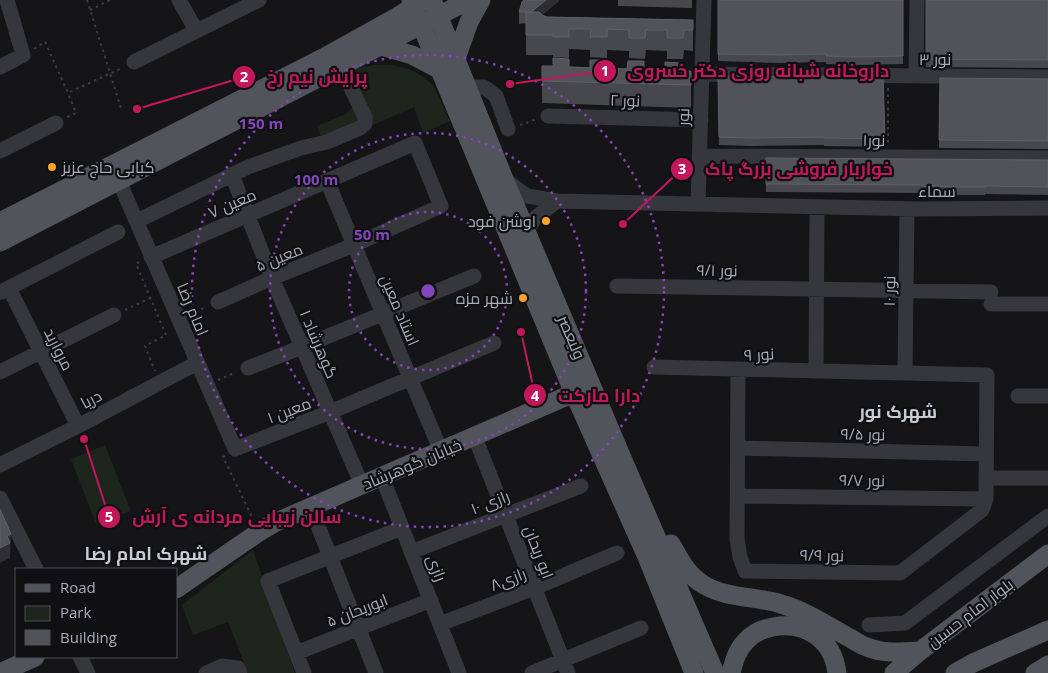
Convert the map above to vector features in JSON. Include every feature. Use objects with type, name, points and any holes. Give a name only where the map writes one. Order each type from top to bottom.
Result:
[{"type":"main road","points":[[0,242],[421,26],[435,8],[469,0]]},
{"type":"main road","points":[[456,58],[469,22],[481,0]]},
{"type":"main road","points":[[0,222],[323,58],[395,18],[416,2]]},
{"type":"main road","name":"ولیعصر","points":[[416,2],[421,26],[574,393],[647,557],[694,673]]},
{"type":"main road","name":"ولیعصر","points":[[435,8],[504,179],[715,673]]},
{"type":"main road","points":[[381,46],[412,55],[439,69]]},
{"type":"main road","name":"خیابان گوهرشاد","points":[[178,588],[274,523],[574,393]]},
{"type":"main road","points":[[622,458],[686,571],[705,586],[724,594],[780,603],[875,650],[893,652],[920,651]]},
{"type":"main road","name":"بلوار امام حسین","points":[[894,673],[920,651],[1048,554]]},
{"type":"main road","points":[[732,673],[735,658],[746,640],[758,631],[781,626],[792,626],[814,634],[830,650],[836,664],[837,673]]},
{"type":"main road","points":[[955,673],[973,663],[1048,630]]},
{"type":"main road","points":[[0,673],[33,658]]},
{"type":"main road","points":[[1035,673],[1048,665]]},
{"type":"street","points":[[0,67],[23,55],[8,0]]},
{"type":"street","points":[[179,0],[196,30]]},
{"type":"street","points":[[134,62],[259,0]]},
{"type":"street","name":"نور","points":[[698,204],[702,74],[699,31],[704,0]]},
{"type":"street","points":[[916,76],[917,0]]},
{"type":"street","points":[[137,221],[267,159],[327,142],[360,128],[365,124],[365,116],[342,66]]},
{"type":"street","name":"نور ۳","points":[[702,74],[1048,77]]},
{"type":"street","points":[[468,86],[484,87],[496,96],[508,129]]},
{"type":"street","name":"نور ۲","points":[[548,116],[701,120]]},
{"type":"street","points":[[0,151],[56,123]]},
{"type":"street","name":"معین ۷","points":[[151,257],[415,144],[441,206]]},
{"type":"street","name":"نور۱","points":[[700,156],[1048,158]]},
{"type":"street","name":"گوهرشاد ۱","points":[[232,175],[272,278],[362,485]]},
{"type":"street","name":"سماء","points":[[504,179],[527,196],[557,202],[907,209],[1048,208]]},
{"type":"street","name":"استاد معین","points":[[327,181],[441,451]]},
{"type":"street","name":"امام رضا","points":[[119,182],[235,449]]},
{"type":"street","points":[[526,230],[535,218],[557,202]]},
{"type":"street","name":"معین ۵","points":[[218,302],[441,206]]},
{"type":"street","points":[[816,371],[817,207]]},
{"type":"street","name":"نور ۱۰","points":[[905,373],[907,209]]},
{"type":"street","points":[[4,290],[118,232]]},
{"type":"street","points":[[248,368],[474,276]]},
{"type":"street","name":"نور ۹/۱","points":[[617,286],[906,291],[1048,304]]},
{"type":"street","name":"مروارید","points":[[4,290],[40,352],[78,426]]},
{"type":"street","points":[[0,372],[114,315]]},
{"type":"street","name":"معین ۱","points":[[235,449],[330,412],[494,343]]},
{"type":"street","name":"دریا","points":[[0,465],[197,363]]},
{"type":"street","points":[[654,367],[738,369]]},
{"type":"street","name":"نور ۹","points":[[745,571],[740,558],[737,538],[738,369],[987,375],[986,454]]},
{"type":"street","points":[[1018,396],[1048,396]]},
{"type":"street","name":"ابو ریحان","points":[[478,444],[565,667]]},
{"type":"street","name":"نور ۹/۵","points":[[738,448],[986,454]]},
{"type":"street","points":[[986,454],[986,498]]},
{"type":"street","name":"رازی","points":[[382,477],[459,673]]},
{"type":"street","points":[[986,478],[1048,478]]},
{"type":"street","name":"رازی ۱۰","points":[[411,552],[581,486]]},
{"type":"street","name":"نور ۹/۷","points":[[738,496],[986,498]]},
{"type":"street","points":[[0,498],[35,568]]},
{"type":"street","name":"نور ۹/۹","points":[[745,571],[900,573],[982,510],[986,498]]},
{"type":"street","points":[[311,508],[376,673]]},
{"type":"street","points":[[870,624],[905,623],[1048,516]]},
{"type":"street","points":[[304,673],[268,581],[402,528]]},
{"type":"street","name":"رازی۸","points":[[440,624],[534,588],[617,553]]},
{"type":"street","name":"ابوریحان ۵","points":[[296,653],[431,600]]},
{"type":"street","points":[[532,673],[565,667],[641,628]]},
{"type":"street","points":[[80,658],[88,673]]},
{"type":"street","points":[[206,673],[222,666],[239,670]]},
{"type":"path","points":[[87,0],[121,108]]},
{"type":"path","points":[[90,10],[110,0]]},
{"type":"path","points":[[45,42],[76,112],[56,123]]},
{"type":"path","points":[[68,93],[134,62]]},
{"type":"path","points":[[888,76],[888,158]]},
{"type":"path","points":[[508,129],[548,116]]},
{"type":"path","points":[[151,257],[136,264],[166,335],[145,346],[160,382]]},
{"type":"path","points":[[114,315],[150,298]]},
{"type":"path","points":[[178,319],[218,302]]},
{"type":"path","points":[[206,384],[248,368]]},
{"type":"path","points":[[235,449],[223,456],[259,532]]},
{"type":"green space","points":[[374,65],[392,65],[409,69],[422,76],[433,85],[450,121],[423,133],[414,107],[373,125],[348,75],[358,68]]},
{"type":"green space","points":[[354,106],[362,124],[323,142],[317,126],[346,114]]},
{"type":"green space","points":[[105,445],[131,511],[96,524],[71,459]]},
{"type":"green space","points":[[253,550],[295,673],[248,673],[228,622],[193,635],[182,605]]},
{"type":"building","points":[[524,0],[546,0],[531,12],[519,12]]},
{"type":"building","points":[[718,0],[903,0],[903,56],[856,57],[826,56],[826,54],[718,54]]},
{"type":"building","points":[[926,0],[1048,0],[1048,60],[926,59]]},
{"type":"building","points":[[526,12],[539,12],[547,17],[693,20],[693,30],[684,30],[683,38],[667,38],[667,30],[646,30],[645,38],[629,38],[629,30],[607,29],[607,37],[590,37],[591,29],[569,29],[569,37],[526,35]]},
{"type":"building","points":[[553,58],[569,59],[569,67],[590,68],[590,60],[607,60],[606,68],[627,69],[628,61],[644,61],[644,70],[665,70],[665,62],[681,63],[681,71],[691,71],[691,85],[542,81],[542,66],[553,66]]},
{"type":"building","points":[[718,76],[883,77],[885,139],[719,137]]},
{"type":"building","points":[[940,78],[1048,79],[1048,141],[939,140]]},
{"type":"building","points":[[766,158],[1048,160],[1048,187],[766,184]]},
{"type":"building","points":[[0,509],[11,534],[7,536],[10,543],[0,548]]},
{"type":"place","name":"داروخانه شبانه روزی دکتر خسروی","points":[[510,84]]},
{"type":"place","name":"پرایش نیم رخ","points":[[137,109]]},
{"type":"place","name":"کبابی حاج عزیز","points":[[52,167]]},
{"type":"place","name":"اوشن فود","points":[[546,221]]},
{"type":"place","name":"خواربار فروشی بزرگ پاک","points":[[623,224]]},
{"type":"place","name":"شهر مزه","points":[[523,298]]},
{"type":"place","name":"دارا مارکت","points":[[521,332]]},
{"type":"place","name":"سالن زیبایی مردانه ی آرش","points":[[84,439]]},
{"type":"district","name":"شهرک نور","points":[[898,411]]},
{"type":"district","name":"شهرک امام رضا","points":[[146,553]]}]
